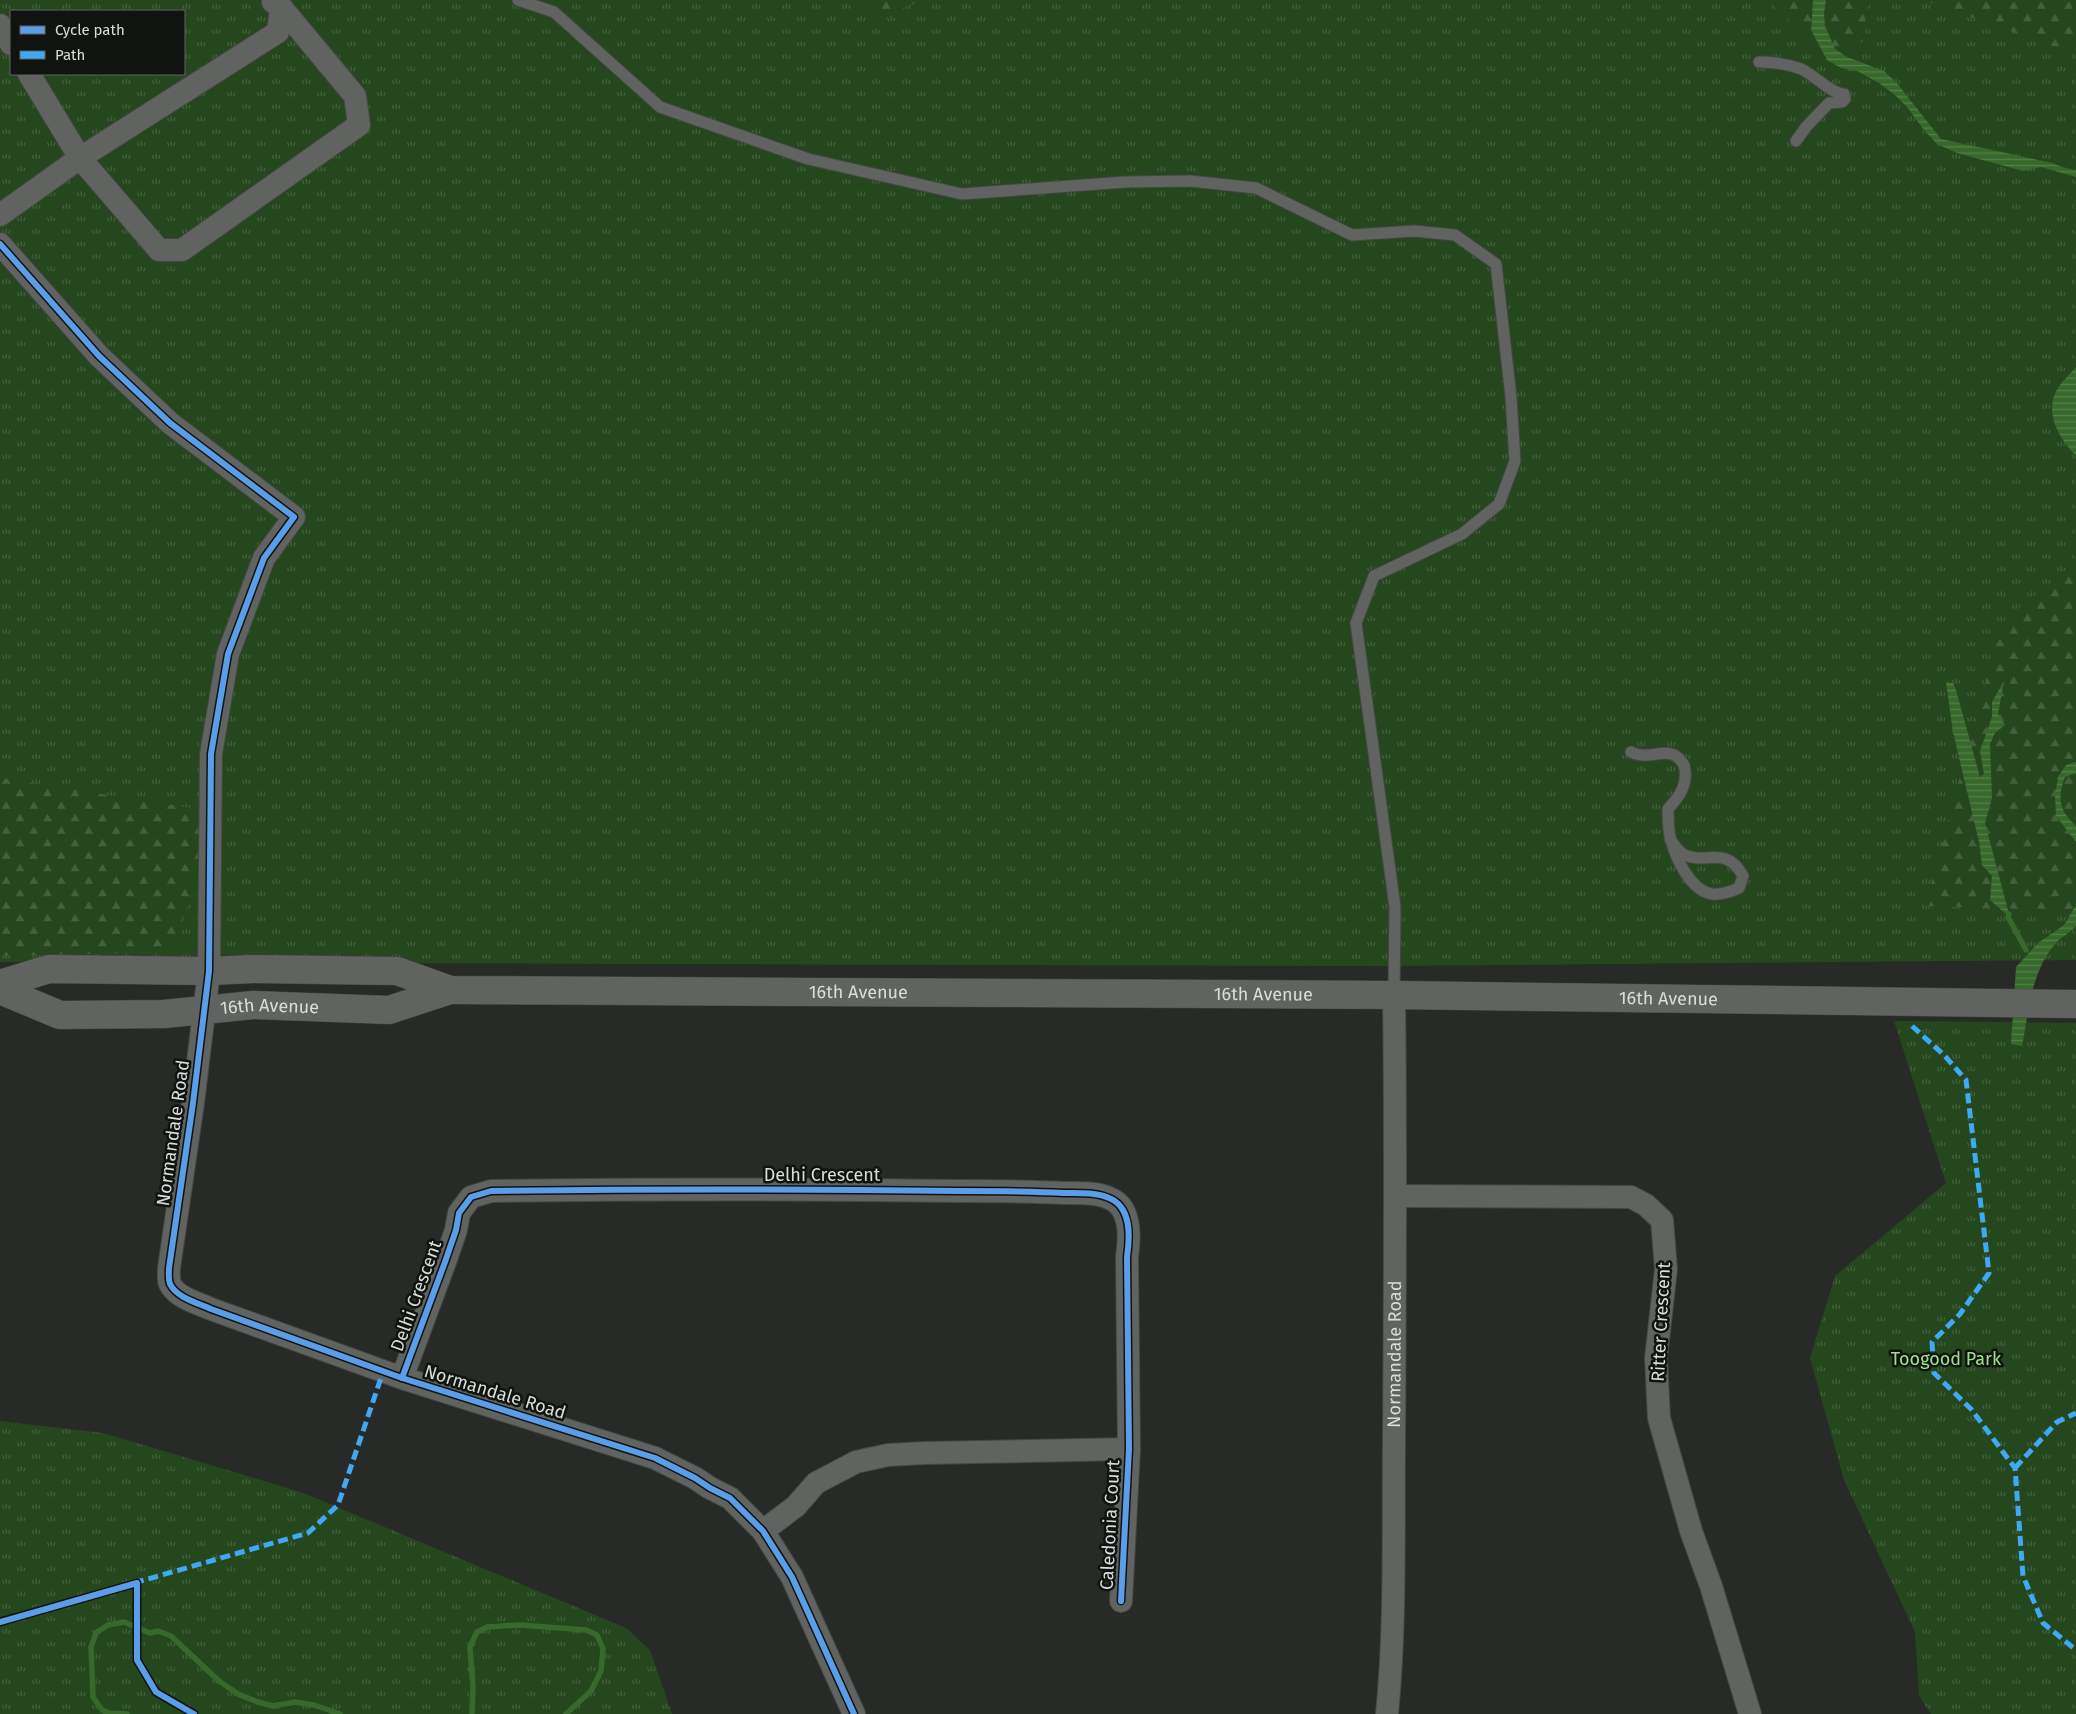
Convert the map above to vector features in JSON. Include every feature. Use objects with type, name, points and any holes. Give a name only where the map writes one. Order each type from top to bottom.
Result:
[{"type":"main road","name":"16th Avenue","points":[[0,984],[49,969],[209,971],[254,968],[397,971],[450,990]]},
{"type":"main road","name":"16th Avenue","points":[[0,990],[60,1015],[164,1014],[253,1005],[390,1010],[450,990],[1394,995],[2069,1004]]},
{"type":"street","points":[[0,215],[80,158],[278,32],[275,4]]},
{"type":"street","points":[[30,75],[80,158],[159,250],[182,250],[359,125],[355,96],[275,4]]},
{"type":"street","points":[[0,25],[10,42]]},
{"type":"street","name":"Normandale Road","points":[[0,244],[99,356],[170,423],[294,517],[264,558],[228,654],[211,754],[209,971],[193,1103],[169,1268],[170,1283],[176,1291],[185,1297],[211,1309],[402,1378],[655,1458],[696,1478],[710,1488],[730,1498],[763,1531],[792,1577],[854,1714]]},
{"type":"street","name":"Normandale Road","points":[[1387,1714],[1391,1674],[1393,1592],[1396,1196],[1394,995]]},
{"type":"street","name":"Delhi Crescent","points":[[402,1378],[425,1321],[451,1246],[459,1213],[471,1197],[490,1192],[739,1190],[1012,1191],[1090,1194],[1109,1198],[1123,1208],[1128,1222],[1129,1449]]},
{"type":"street","name":"Ritter Crescent","points":[[1396,1196],[1632,1197],[1646,1205],[1662,1220],[1666,1269],[1656,1358],[1659,1418],[1691,1531],[1711,1586],[1750,1714]]},
{"type":"street","points":[[763,1531],[796,1506],[816,1484],[856,1462],[888,1455],[925,1453],[1129,1449]]},
{"type":"street","name":"Caledonia Court","points":[[1121,1601],[1129,1449]]},
{"type":"lane","points":[[518,0],[554,12],[660,107],[808,159],[962,194],[1125,182],[1190,181],[1256,188],[1352,235],[1414,231],[1455,236],[1496,264],[1515,461],[1499,504],[1462,534],[1374,576],[1356,623],[1395,907],[1394,995]]},
{"type":"lane","points":[[1759,62],[1784,64],[1801,70],[1824,83],[1838,94],[1844,94],[1846,99],[1842,102],[1829,103],[1796,141]]},
{"type":"lane","points":[[1631,752],[1640,757],[1660,753],[1675,755],[1684,765],[1686,782],[1668,809],[1670,839],[1680,863],[1698,887],[1711,894],[1725,894],[1739,888],[1743,876],[1738,865],[1727,859],[1693,857],[1682,854],[1670,839]]},
{"type":"green space","points":[[0,0],[2076,0],[2076,960],[1387,966],[0,962]]},
{"type":"green space","points":[[860,0],[925,0],[880,16]]},
{"type":"green space","points":[[1767,0],[1874,0],[1867,8],[1863,41],[1840,56],[1815,44]]},
{"type":"green space","points":[[1923,0],[2076,0],[2076,51],[2052,46]]},
{"type":"green space","points":[[2076,562],[2076,910],[1925,906],[2002,622]]},
{"type":"green space","points":[[0,778],[216,812],[173,952],[0,956]]},
{"type":"green space","name":"Toogood Park","points":[[1894,1021],[2076,1023],[2076,1714],[1931,1714],[1919,1696],[1915,1632],[1844,1480],[1810,1358],[1835,1276],[1946,1183]]},
{"type":"green space","points":[[0,1421],[103,1433],[301,1492],[626,1628],[650,1650],[672,1714],[0,1714]]},
{"type":"shaded area","points":[[1813,0],[1826,0],[1825,26],[1835,49],[1847,57],[1884,71],[1896,82],[1941,139],[2052,163],[2076,170],[2076,177],[2041,167],[2023,171],[1957,153],[1937,144],[1895,95],[1879,83],[1857,71],[1841,68],[1827,60],[1811,30]]},
{"type":"shaded area","points":[[2076,367],[2076,456],[2059,433],[2055,424],[2052,406],[2058,388]]},
{"type":"shaded area","points":[[2004,681],[1998,714],[2005,725],[1995,733],[1990,744],[1992,798],[1985,823],[2009,914],[2007,915],[1990,900],[1992,876],[1982,865],[1979,842],[1953,732],[1946,682],[1953,683],[1956,690],[1980,777],[1984,774],[1980,751],[1992,717],[1992,702]]},
{"type":"shaded area","points":[[2076,762],[2076,773],[2065,777],[2060,798],[2066,815],[2076,826],[2076,842],[2056,816],[2055,795],[2058,777],[2066,765]]},
{"type":"shaded area","points":[[2076,905],[2076,926],[2056,943],[2041,966],[2036,979],[2029,1005],[2022,1046],[2011,1044],[2016,967],[2038,943],[2064,925]]},
{"type":"waterway","points":[[2009,914],[2008,917],[2026,950]]},
{"type":"waterway","points":[[127,1714],[109,1713],[102,1710],[93,1697],[91,1647],[96,1633],[108,1625],[124,1622],[150,1633],[158,1631],[171,1636],[219,1681],[238,1694],[273,1706],[295,1702],[314,1705],[340,1714]]},
{"type":"waterway","points":[[472,1714],[473,1687],[470,1647],[477,1632],[487,1627],[520,1625],[586,1630],[597,1635],[603,1649],[601,1671],[591,1691],[566,1714]]},
{"type":"marked path","points":[[1912,1026],[1944,1055],[1966,1080],[1989,1273],[1960,1314],[1932,1342],[1934,1373],[1971,1409],[2015,1468],[2023,1576],[2043,1623],[2076,1650]]},
{"type":"marked path","points":[[134,1583],[308,1533],[338,1505],[383,1372]]},
{"type":"marked path","points":[[2015,1468],[2057,1422],[2076,1413]]},
{"type":"cycle path","points":[[0,244],[99,356],[170,423],[294,517],[264,558],[228,654],[211,754],[209,971],[193,1103],[169,1268],[170,1284],[178,1293],[211,1309],[402,1378],[655,1458],[730,1498],[763,1531],[792,1577],[854,1714]]},
{"type":"cycle path","points":[[402,1378],[445,1262],[456,1230],[459,1213],[471,1197],[491,1191],[998,1191],[1087,1193],[1104,1196],[1116,1202],[1122,1208],[1126,1215],[1129,1232],[1127,1257],[1129,1449],[1121,1601]]},
{"type":"cycle path","points":[[0,1622],[137,1583],[137,1660],[156,1692],[194,1714]]}]
